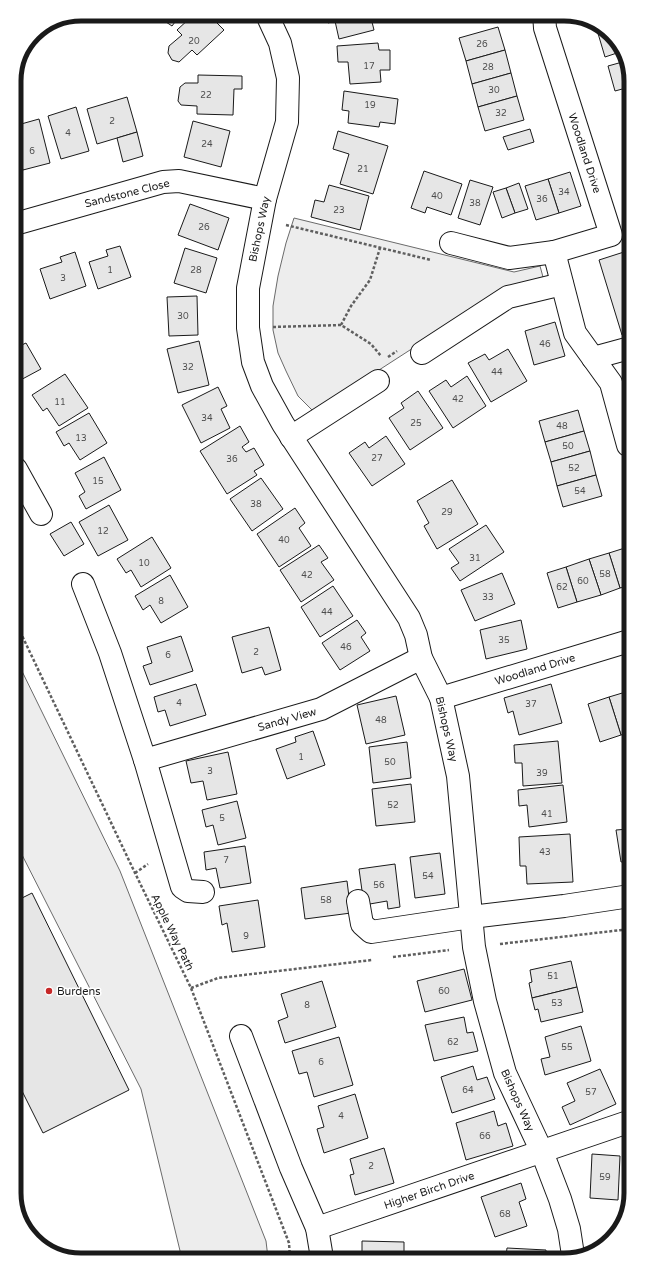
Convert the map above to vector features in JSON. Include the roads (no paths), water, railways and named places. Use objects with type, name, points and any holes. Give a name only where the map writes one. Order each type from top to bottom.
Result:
[{"type":"street","name":"Bishops Way","points":[[270,21],[280,43],[288,78],[287,122],[263,208],[248,288],[248,328],[253,362],[262,386],[283,424],[409,618],[416,635],[421,658],[441,698],[458,776],[474,947],[485,1001],[505,1072],[542,1152],[560,1199],[569,1229],[573,1252]]},
{"type":"street","name":"Woodland Drive","points":[[452,242],[509,258],[554,252],[619,233],[545,28],[544,21]]},
{"type":"street","name":"Sandstone Close","points":[[21,222],[163,182],[179,181],[263,208]]},
{"type":"street","points":[[554,252],[574,333],[611,383],[624,430]]},
{"type":"street","points":[[422,353],[508,298],[562,284]]},
{"type":"street","points":[[593,358],[624,350]]},
{"type":"street","points":[[291,436],[378,381]]},
{"type":"street","points":[[21,478],[41,514]]},
{"type":"street","points":[[83,584],[110,653],[145,760],[182,887],[188,891],[203,892]]},
{"type":"street","name":"Woodland Drive","points":[[441,698],[624,643]]},
{"type":"street","name":"Sandy View","points":[[145,760],[321,709],[421,658]]},
{"type":"street","points":[[358,901],[362,924],[371,932],[624,897]]},
{"type":"street","points":[[242,1036],[291,1168],[317,1228],[321,1253]]},
{"type":"street","name":"Higher Birch Drive","points":[[317,1228],[624,1123]]},
{"type":"place","name":"Burdens","points":[[49,991]]}]
